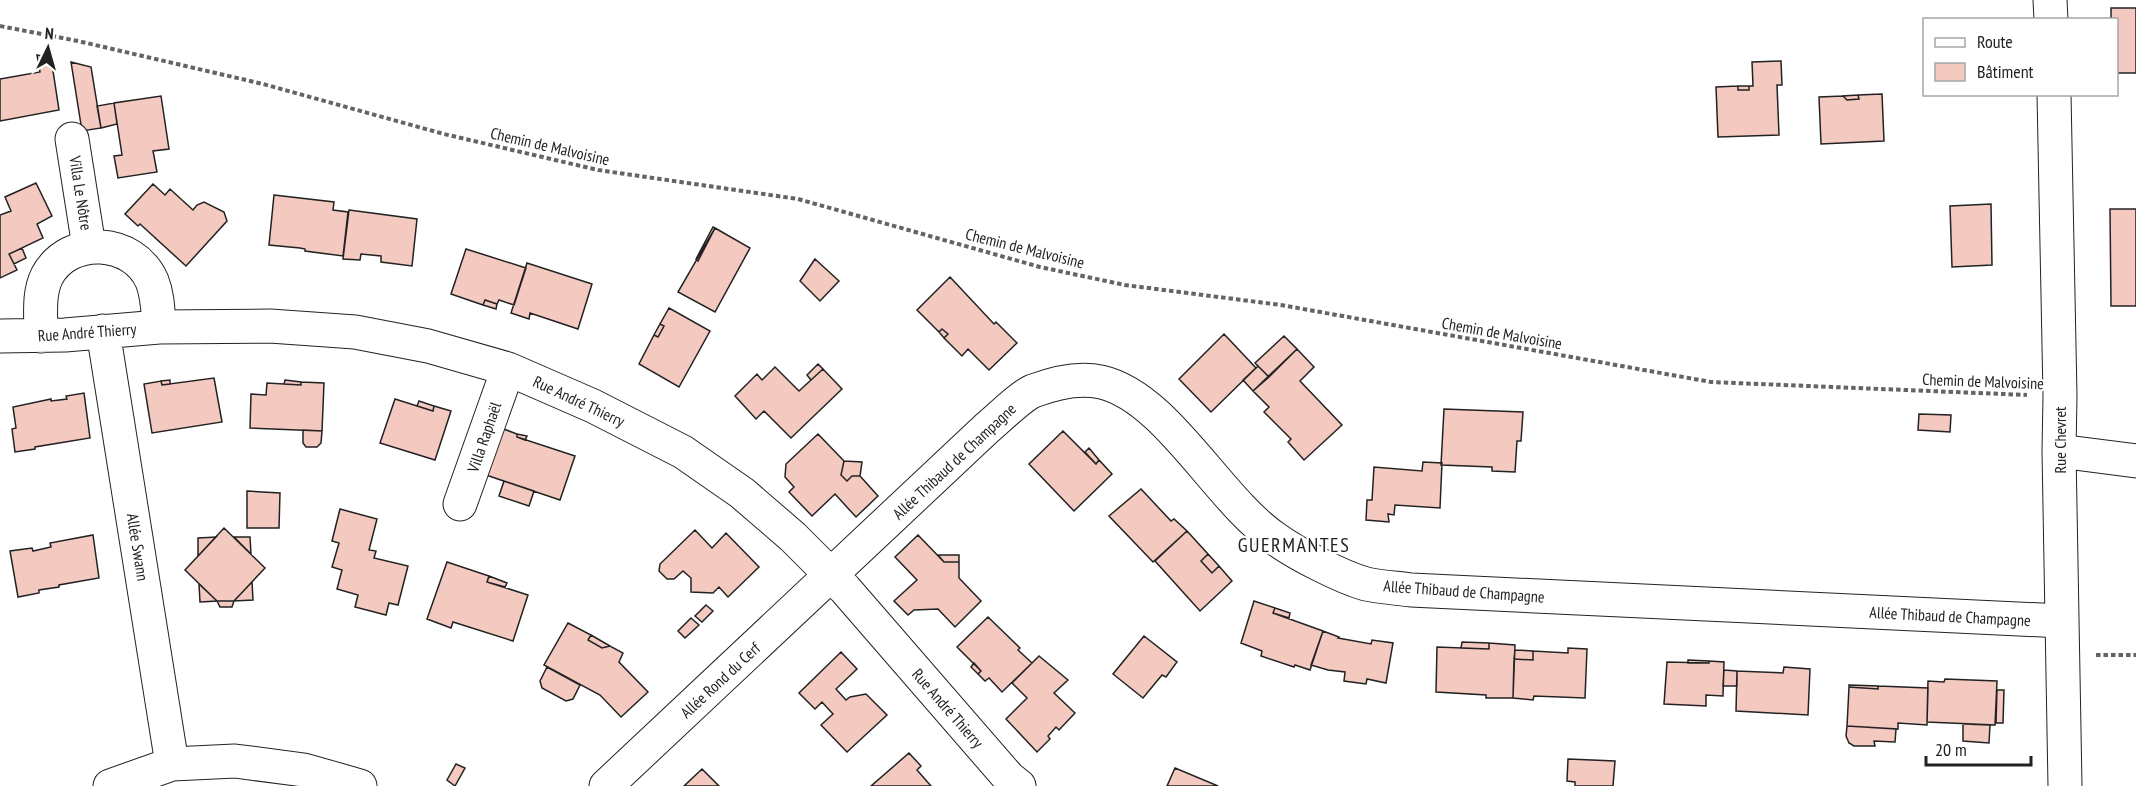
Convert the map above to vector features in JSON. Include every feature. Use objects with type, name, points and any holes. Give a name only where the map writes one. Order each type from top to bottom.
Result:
[{"type":"street","points":[[2050,0],[2051,18]]},
{"type":"street","name":"Rue Chevret","points":[[2054,96],[2065,786]]},
{"type":"street","name":"Villa Le Nôtre","points":[[72,139],[89,247]]},
{"type":"street","name":"Villa Le Nôtre","points":[[41,336],[40,297],[46,278],[55,264],[71,253],[89,247],[107,247],[123,251],[138,263],[152,280],[158,302],[159,327]]},
{"type":"street","name":"Rue André Thierry","points":[[0,336],[41,336],[159,327],[270,326],[355,332],[428,345],[508,369],[593,406],[683,452],[742,493],[793,537],[833,575],[1009,778],[1019,786]]},
{"type":"street","name":"Allée Swann","points":[[103,330],[172,765]]},
{"type":"street","name":"Villa Raphaël","points":[[460,504],[508,369]]},
{"type":"street","name":"Allée Thibaud de Champagne","points":[[833,575],[987,428],[1031,392],[1071,381],[1101,382],[1135,397],[1161,419],[1236,505],[1275,539],[1324,566],[1365,583],[1411,590],[2062,621]]},
{"type":"street","points":[[2059,451],[2136,461]]},
{"type":"street","name":"Allée Rond du Cerf","points":[[606,786],[833,575]]},
{"type":"street","points":[[110,786],[172,765],[236,761],[304,770],[360,786]]},
{"type":"path","name":"Chemin de Malvoisine","points":[[0,26],[78,41],[263,84],[444,134],[598,171],[798,199],[1040,267],[1125,285],[1281,305],[1711,382],[2060,396]]},
{"type":"building","points":[[2111,8],[2136,8],[2136,73],[2118,73],[2118,18],[2111,18]]},
{"type":"building","points":[[37,55],[51,58],[59,110],[0,121],[0,79],[40,72]]},
{"type":"building","points":[[1781,61],[1782,85],[1777,85],[1779,135],[1718,137],[1716,87],[1738,86],[1738,90],[1749,90],[1749,86],[1753,86],[1752,62]]},
{"type":"building","points":[[71,62],[91,67],[101,128],[82,131]]},
{"type":"building","points":[[1738,86],[1749,86],[1749,90],[1738,90]]},
{"type":"building","points":[[1882,94],[1884,141],[1821,144],[1819,97],[1843,96],[1847,100],[1859,99],[1858,95]]},
{"type":"building","points":[[1858,95],[1859,99],[1847,100],[1843,96]]},
{"type":"building","points":[[161,96],[169,149],[153,151],[157,172],[118,178],[114,156],[122,155],[114,103]]},
{"type":"building","points":[[114,103],[117,124],[101,128],[97,106]]},
{"type":"building","points":[[36,183],[52,216],[37,224],[43,238],[9,254],[17,270],[0,278],[0,215],[11,211],[5,197]]},
{"type":"building","points":[[153,184],[165,195],[170,189],[193,210],[204,202],[224,212],[227,221],[186,266],[140,224],[138,226],[125,214]]},
{"type":"building","points":[[274,195],[334,202],[333,210],[348,212],[343,256],[269,245]]},
{"type":"building","points":[[1991,204],[1992,265],[1952,267],[1950,206]]},
{"type":"building","points":[[2110,209],[2136,209],[2136,306],[2111,306]]},
{"type":"building","points":[[349,210],[417,219],[412,266],[381,262],[381,256],[361,254],[360,260],[343,259]]},
{"type":"building","points":[[713,227],[715,228],[698,261],[696,259]]},
{"type":"building","points":[[715,228],[750,248],[715,312],[678,292]]},
{"type":"building","points":[[22,248],[26,258],[14,264],[9,254]]},
{"type":"building","points":[[466,249],[526,268],[514,305],[499,300],[497,304],[485,300],[483,305],[451,294]]},
{"type":"building","points":[[815,259],[839,281],[820,301],[800,281]]},
{"type":"building","points":[[527,263],[592,284],[578,329],[530,313],[529,319],[511,313]]},
{"type":"building","points":[[950,277],[994,324],[996,322],[1017,343],[989,370],[968,349],[962,356],[944,338],[948,334],[942,329],[939,332],[917,310]]},
{"type":"building","points":[[485,300],[497,304],[496,309],[483,305]]},
{"type":"building","points":[[669,308],[710,331],[679,387],[639,364],[654,335],[658,337],[664,326],[660,324]]},
{"type":"building","points":[[660,324],[664,326],[658,337],[654,335]]},
{"type":"building","points":[[942,329],[948,334],[944,338],[939,332]]},
{"type":"building","points":[[1224,334],[1256,368],[1211,412],[1179,379]]},
{"type":"building","points":[[1284,336],[1297,349],[1269,377],[1255,363]]},
{"type":"building","points":[[1297,349],[1314,367],[1300,381],[1342,425],[1304,460],[1288,442],[1291,439],[1264,412],[1269,407],[1253,391]]},
{"type":"building","points":[[818,364],[823,369],[811,380],[807,375]]},
{"type":"building","points":[[1258,366],[1269,377],[1253,391],[1243,380]]},
{"type":"building","points":[[775,367],[799,391],[823,369],[842,389],[791,438],[764,411],[756,419],[735,396],[757,374],[762,380]]},
{"type":"building","points":[[214,378],[222,422],[152,433],[144,384],[161,381],[162,385]]},
{"type":"building","points":[[170,380],[170,384],[162,385],[161,381]]},
{"type":"building","points":[[285,380],[301,382],[301,385],[284,384]]},
{"type":"building","points":[[301,382],[324,383],[322,431],[250,428],[251,394],[266,395],[267,383],[301,385]]},
{"type":"building","points":[[84,393],[90,438],[15,452],[12,429],[16,428],[13,407],[51,399],[51,401],[67,399],[66,396]]},
{"type":"building","points":[[395,399],[433,411],[434,406],[451,411],[435,460],[380,443]]},
{"type":"building","points":[[419,401],[434,406],[433,411],[417,406]]},
{"type":"building","points":[[1444,409],[1523,412],[1521,441],[1517,441],[1515,472],[1492,471],[1492,467],[1441,465]]},
{"type":"building","points":[[1919,414],[1951,415],[1950,432],[1918,430]]},
{"type":"building","points":[[501,428],[517,434],[517,437],[575,456],[560,500],[486,475]]},
{"type":"building","points":[[303,430],[322,431],[321,443],[317,447],[306,447],[303,443]]},
{"type":"building","points":[[1063,431],[1096,464],[1099,460],[1112,474],[1074,511],[1029,464]]},
{"type":"building","points":[[517,434],[527,436],[525,440],[517,437]]},
{"type":"building","points":[[818,434],[844,461],[841,475],[847,481],[852,476],[860,476],[878,496],[856,517],[835,494],[812,516],[789,492],[794,487],[785,477],[786,464]]},
{"type":"building","points":[[1089,448],[1099,460],[1096,464],[1085,452]]},
{"type":"building","points":[[844,461],[862,462],[860,476],[852,476],[847,481],[841,475]]},
{"type":"building","points":[[1423,462],[1442,463],[1440,508],[1395,505],[1394,515],[1388,514],[1389,522],[1366,520],[1367,500],[1372,500],[1374,467],[1422,471]]},
{"type":"building","points":[[504,481],[534,491],[529,506],[499,496]]},
{"type":"building","points":[[1141,489],[1171,521],[1174,519],[1187,531],[1153,562],[1109,516]]},
{"type":"building","points":[[247,491],[280,493],[279,528],[247,528]]},
{"type":"building","points":[[340,509],[377,519],[369,550],[376,551],[374,558],[408,566],[398,605],[389,603],[386,615],[355,607],[358,595],[337,589],[342,570],[332,567],[339,543],[332,541]]},
{"type":"building","points":[[224,528],[265,568],[234,601],[217,601],[185,570]]},
{"type":"building","points":[[695,530],[712,548],[726,533],[759,567],[728,597],[719,587],[713,593],[691,592],[691,578],[683,571],[674,579],[667,579],[659,571],[660,564]]},
{"type":"building","points":[[1187,531],[1208,554],[1201,561],[1212,573],[1219,566],[1232,581],[1200,611],[1155,561]]},
{"type":"building","points":[[93,535],[99,578],[59,585],[59,587],[39,590],[39,593],[18,597],[10,551],[32,548],[33,551],[51,547],[50,543]]},
{"type":"building","points":[[918,535],[944,562],[959,562],[959,578],[981,601],[955,627],[938,609],[914,610],[908,615],[894,601],[917,580],[895,557]]},
{"type":"building","points":[[216,537],[198,556],[198,538]]},
{"type":"building","points":[[234,537],[250,537],[251,554]]},
{"type":"building","points":[[1208,554],[1219,566],[1212,573],[1201,561]]},
{"type":"building","points":[[938,555],[959,555],[959,562],[944,562]]},
{"type":"building","points":[[447,562],[489,576],[487,582],[528,595],[513,641],[453,622],[451,628],[427,619]]},
{"type":"building","points":[[489,576],[507,583],[505,587],[487,582]]},
{"type":"building","points":[[252,582],[253,600],[234,601]]},
{"type":"building","points":[[199,584],[217,601],[200,602]]},
{"type":"building","points":[[217,601],[234,601],[232,607],[220,607]]},
{"type":"building","points":[[1254,601],[1275,608],[1273,613],[1323,631],[1310,670],[1261,656],[1262,651],[1241,643]]},
{"type":"building","points":[[706,605],[713,611],[702,622],[695,616]]},
{"type":"building","points":[[1275,608],[1290,613],[1289,618],[1273,613]]},
{"type":"building","points":[[988,617],[1032,663],[1002,692],[989,678],[985,681],[978,674],[981,671],[957,647]]},
{"type":"building","points":[[691,618],[699,625],[685,638],[678,631]]},
{"type":"building","points":[[568,623],[591,635],[588,640],[602,648],[610,646],[623,653],[619,662],[648,692],[621,717],[600,695],[544,665]]},
{"type":"building","points":[[1323,631],[1338,638],[1371,644],[1372,640],[1393,643],[1386,683],[1367,679],[1366,684],[1344,681],[1345,672],[1311,665]]},
{"type":"building","points":[[591,635],[610,646],[602,648],[588,640]]},
{"type":"building","points":[[1144,636],[1177,662],[1166,677],[1162,675],[1143,698],[1113,674]]},
{"type":"building","points":[[1462,642],[1489,643],[1489,649],[1461,648]]},
{"type":"building","points":[[1489,643],[1515,645],[1513,698],[1486,698],[1486,695],[1436,692],[1437,647],[1489,649]]},
{"type":"building","points":[[1568,648],[1587,649],[1585,698],[1534,696],[1533,700],[1513,698],[1514,659],[1533,660],[1533,651],[1568,653]]},
{"type":"building","points":[[1515,650],[1533,651],[1533,660],[1514,659]]},
{"type":"building","points":[[841,652],[857,669],[836,689],[846,700],[866,694],[887,715],[847,752],[821,725],[833,714],[822,702],[815,709],[799,693]]},
{"type":"building","points":[[1039,656],[1068,680],[1054,693],[1075,713],[1059,730],[1056,727],[1048,736],[1050,739],[1037,752],[1006,719],[1027,698],[1012,683]]},
{"type":"building","points":[[1688,660],[1709,661],[1709,663],[1688,663]]},
{"type":"building","points":[[1709,661],[1724,662],[1723,696],[1706,695],[1706,706],[1664,704],[1667,662],[1709,663]]},
{"type":"building","points":[[974,663],[981,671],[978,674],[971,667]]},
{"type":"building","points":[[547,667],[580,685],[573,699],[566,701],[542,688],[540,681]]},
{"type":"building","points":[[1784,667],[1810,669],[1808,715],[1736,711],[1737,671],[1783,673]]},
{"type":"building","points":[[1724,670],[1737,671],[1737,686],[1723,686]]},
{"type":"building","points":[[1945,679],[1997,681],[1995,725],[1927,722],[1928,681],[1944,682]]},
{"type":"building","points":[[1849,685],[1878,686],[1878,689],[1849,687]]},
{"type":"building","points":[[1878,686],[1928,688],[1927,725],[1898,723],[1898,729],[1847,726],[1849,687],[1878,689]]},
{"type":"building","points":[[1997,690],[2004,690],[2003,723],[1996,723]]},
{"type":"building","points":[[1963,724],[1990,725],[1989,743],[1963,741]]},
{"type":"building","points":[[1847,726],[1896,729],[1895,742],[1874,741],[1875,746],[1854,746],[1849,743],[1846,736]]},
{"type":"building","points":[[909,753],[921,766],[917,770],[931,786],[871,786]]},
{"type":"building","points":[[1568,759],[1615,761],[1613,786],[1575,786],[1575,782],[1567,781]]},
{"type":"building","points":[[456,764],[465,768],[455,786],[447,780]]},
{"type":"building","points":[[1175,768],[1218,786],[1167,786]]},
{"type":"building","points":[[702,769],[719,786],[684,786]]},
{"type":"district","name":"GUERMANTES","points":[[1294,545]]}]
